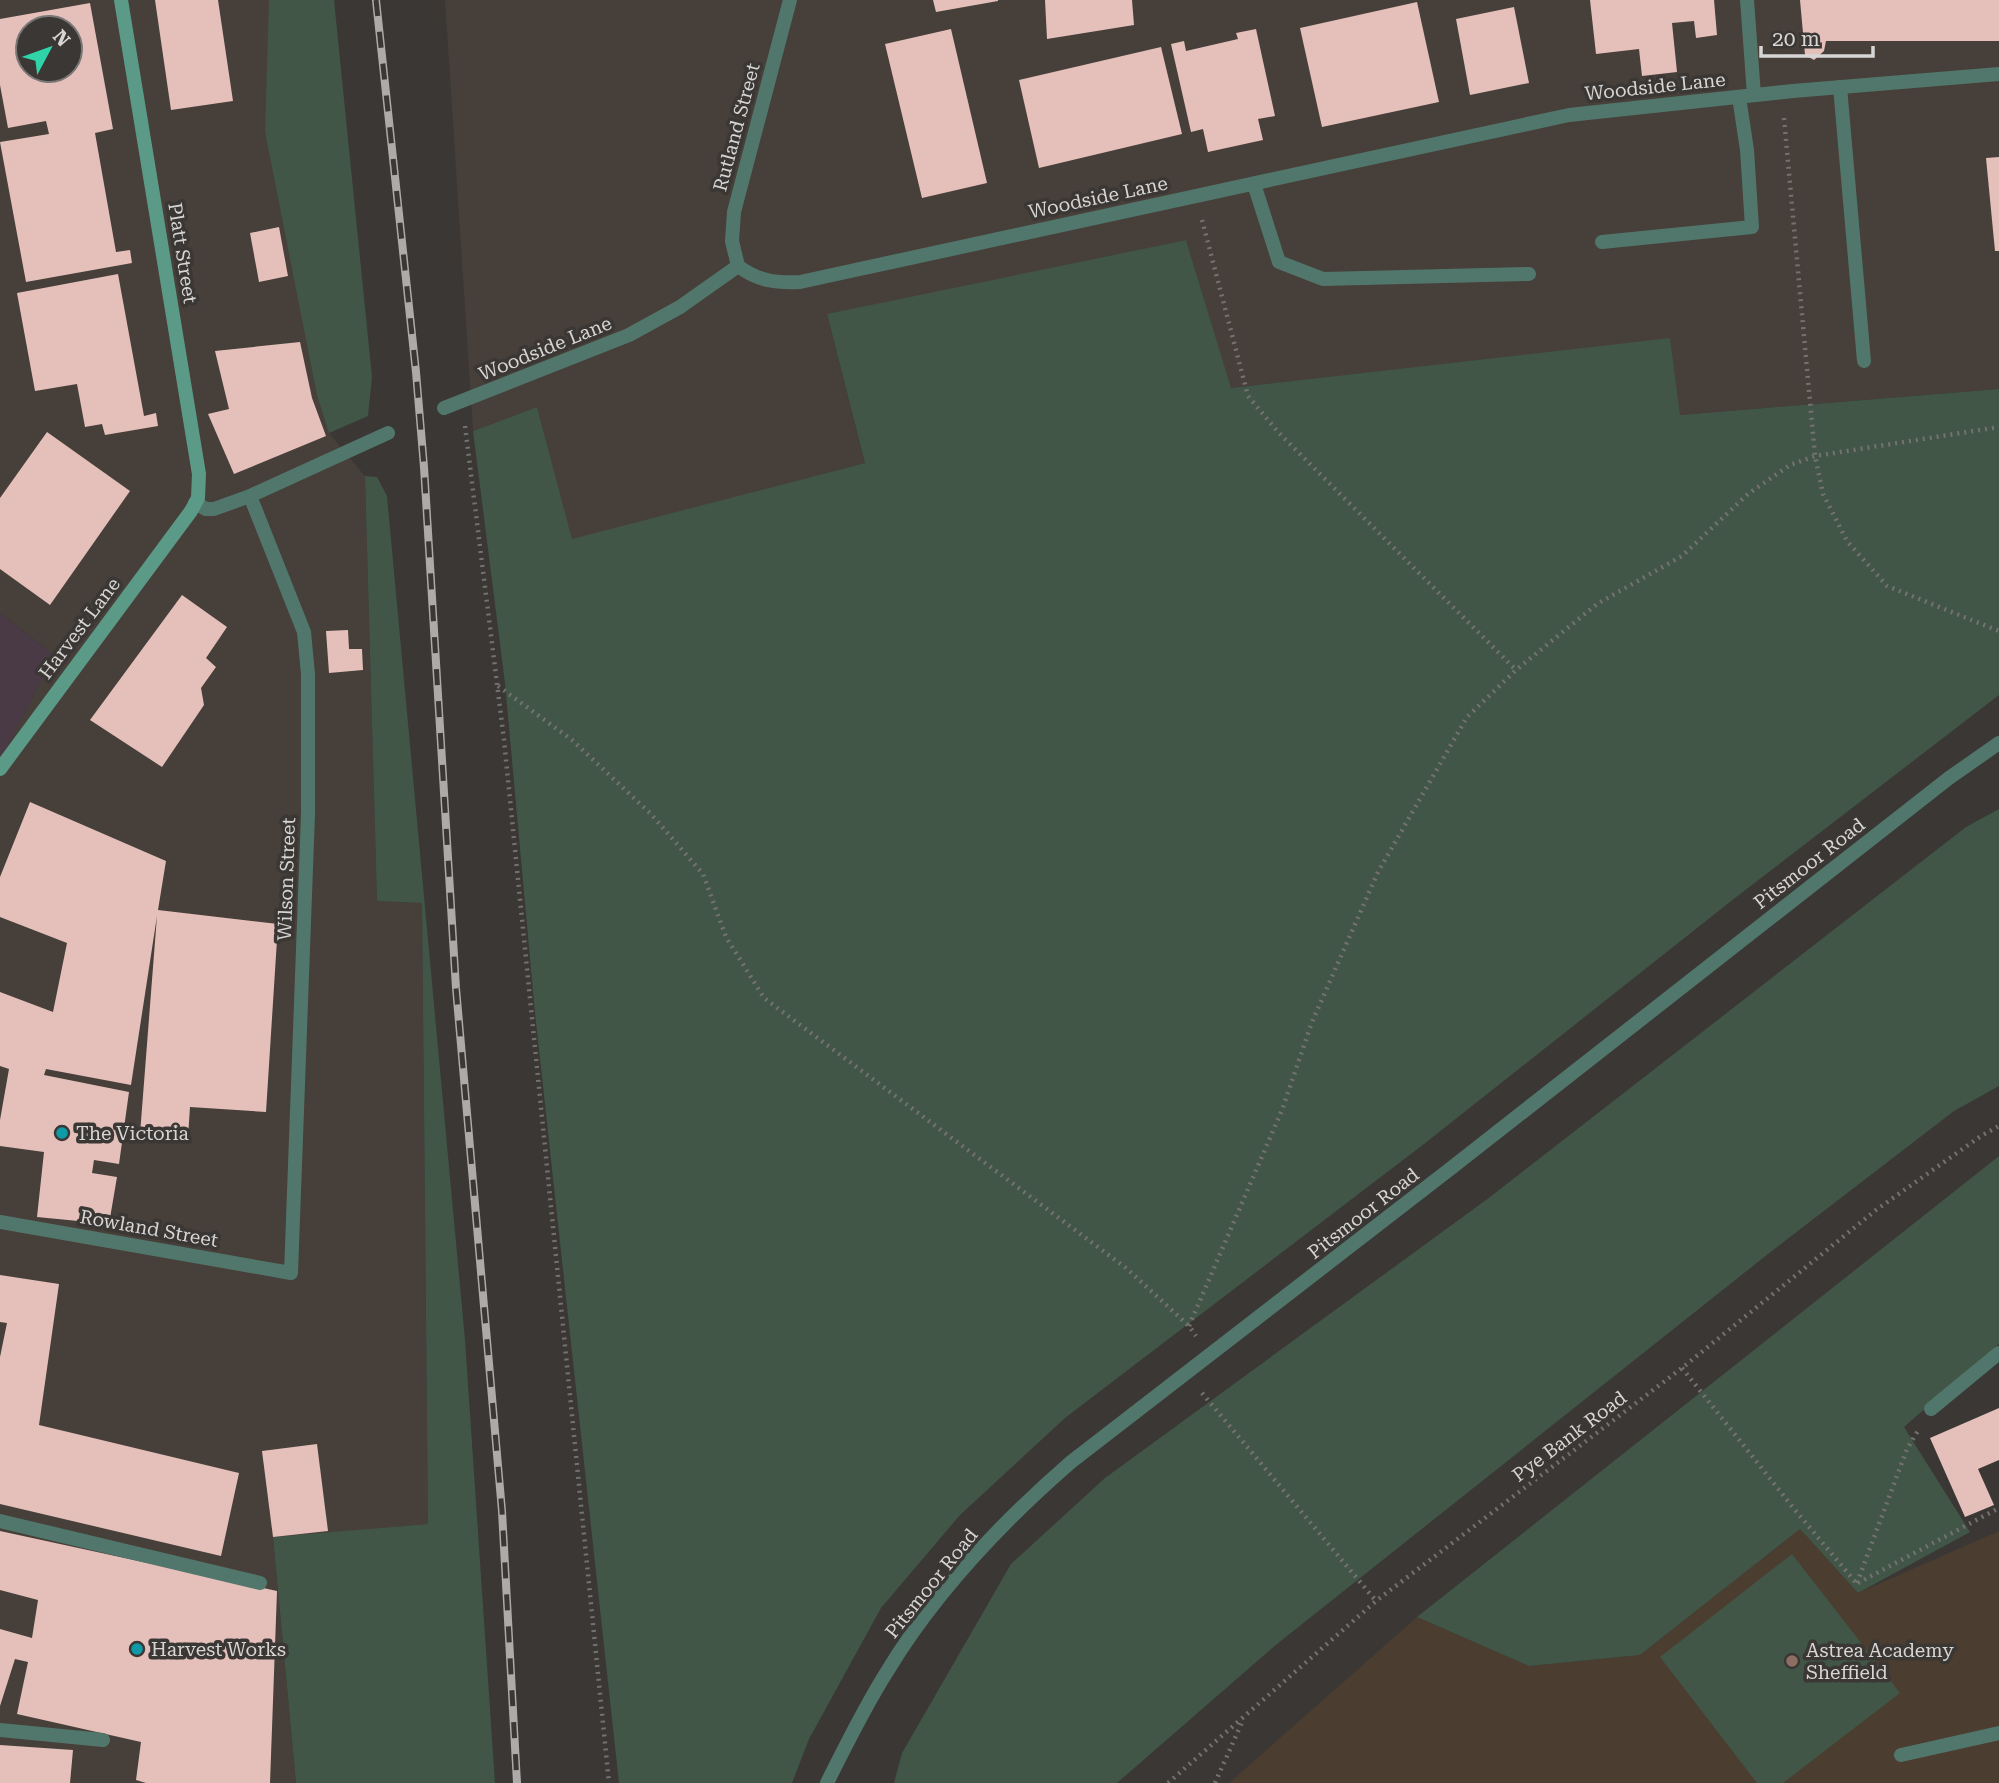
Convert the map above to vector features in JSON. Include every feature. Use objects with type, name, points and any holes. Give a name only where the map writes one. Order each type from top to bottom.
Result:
[{"type":"main road","name":"Platt Street","points":[[121,0],[200,474],[198,498],[193,507]]},
{"type":"main road","name":"Harvest Lane","points":[[0,769],[193,507]]},
{"type":"street","name":"Rutland Street","points":[[738,266],[732,241],[734,212],[790,0]]},
{"type":"street","points":[[1602,242],[1752,227],[1747,150],[1747,0]]},
{"type":"street","name":"Woodside Lane","points":[[444,408],[629,335],[680,307],[738,266],[751,276],[773,283],[800,282],[1569,115],[1840,87],[1999,74]]},
{"type":"street","points":[[1840,87],[1864,362]]},
{"type":"street","points":[[1254,184],[1279,262],[1322,279],[1528,274]]},
{"type":"street","points":[[193,507],[215,509],[250,496],[388,433]]},
{"type":"street","name":"Wilson Street","points":[[250,496],[303,632],[308,674],[308,814],[290,1273]]},
{"type":"street","name":"Pitsmoor Road","points":[[827,1783],[889,1668],[911,1635],[966,1566],[1026,1502],[1062,1469],[1938,786],[1999,743]]},
{"type":"street","name":"Rowland Street","points":[[0,1222],[290,1273]]},
{"type":"street","points":[[1931,1409],[1999,1353]]},
{"type":"street","points":[[0,1521],[260,1583]]},
{"type":"street","points":[[0,1730],[103,1740]]},
{"type":"street","points":[[1901,1755],[1999,1733]]},
{"type":"path","points":[[1788,92],[1815,456],[1823,494],[1847,541],[1887,586],[1999,631]]},
{"type":"path","points":[[1196,196],[1248,396],[1278,432],[1516,670]]},
{"type":"path","points":[[462,401],[497,685],[608,1783]]},
{"type":"path","points":[[1189,1326],[1282,1110],[1312,1022],[1378,872],[1467,717],[1516,670],[1597,604],[1682,556],[1748,494],[1790,465],[1815,456],[1999,427]]},
{"type":"path","points":[[497,685],[572,740],[651,814],[704,874],[726,937],[764,998],[1126,1268],[1189,1326],[1210,1356]]},
{"type":"path","name":"Pye Bank Road","points":[[1168,1783],[1376,1601],[1682,1368],[1876,1210],[1999,1126]]},
{"type":"path","points":[[1682,1368],[1857,1584]]},
{"type":"path","points":[[1186,1374],[1376,1601]]},
{"type":"path","points":[[1857,1584],[1907,1449],[1931,1409]]},
{"type":"path","points":[[1857,1584],[1999,1508]]},
{"type":"path","points":[[1215,1783],[1244,1716]]},
{"type":"shaded area","points":[[0,0],[269,0],[329,433],[365,476],[377,901],[422,903],[428,1524],[273,1538],[296,1783],[0,1783],[0,761],[54,655],[0,613]]},
{"type":"shaded area","points":[[445,0],[1999,0],[1999,389],[1679,415],[1669,339],[1230,388],[1186,240],[827,315],[865,463],[572,540],[537,407],[473,431]]},
{"type":"shaded area","points":[[0,613],[54,655],[0,761]]},
{"type":"shaded area","name":"Astrea Academy Sheffield","points":[[1800,1529],[1858,1593],[1999,1531],[1999,1783],[1229,1783],[1417,1617],[1529,1666],[1640,1655]]},
{"type":"green space","points":[[269,0],[334,0],[372,377],[368,416],[329,433],[317,395],[265,132]]},
{"type":"green space","points":[[1186,240],[1231,388],[1670,338],[1680,415],[1999,389],[1999,695],[1735,898],[1424,1144],[1065,1418],[960,1515],[881,1608],[809,1739],[792,1783],[619,1783],[535,1013],[505,683],[473,431],[537,407],[572,539],[865,463],[827,314]]},
{"type":"green space","points":[[365,476],[377,477],[387,496],[465,1340],[495,1783],[296,1783],[273,1537],[428,1524],[422,903],[377,901]]},
{"type":"green space","points":[[1999,809],[1999,1086],[1954,1111],[1768,1254],[1277,1644],[1117,1783],[894,1783],[902,1753],[1011,1564],[1105,1478],[1486,1200],[1966,827]]},
{"type":"green space","points":[[1999,1156],[1999,1344],[1904,1427],[1970,1532],[1858,1593],[1800,1529],[1640,1655],[1529,1666],[1417,1617]]},
{"type":"green space","points":[[1792,1554],[1900,1693],[1783,1783],[1757,1783],[1660,1657]]},
{"type":"building","points":[[155,0],[218,0],[233,101],[171,110]]},
{"type":"building","points":[[933,0],[998,0],[998,1],[936,12]]},
{"type":"building","points":[[1045,0],[1132,0],[1134,25],[1047,39]]},
{"type":"building","points":[[1590,0],[1714,0],[1717,35],[1696,38],[1694,21],[1672,23],[1677,72],[1642,76],[1639,49],[1596,54]]},
{"type":"building","points":[[1800,0],[1999,0],[1999,41],[1826,41],[1824,51],[1814,60],[1805,55]]},
{"type":"building","points":[[1417,2],[1439,102],[1322,127],[1300,28]]},
{"type":"building","points":[[90,3],[113,129],[95,133],[116,252],[130,250],[132,263],[26,282],[0,142],[49,134],[46,121],[8,128],[0,85],[0,19],[14,17],[14,84],[84,84],[84,14],[28,14]]},
{"type":"building","points":[[1514,7],[1529,83],[1470,95],[1456,19]]},
{"type":"building","points":[[951,29],[987,183],[922,198],[885,44]]},
{"type":"building","points":[[1256,29],[1275,116],[1258,119],[1263,140],[1208,152],[1203,129],[1191,132],[1171,44],[1184,41],[1186,51],[1238,39],[1236,33]]},
{"type":"building","points":[[1161,47],[1182,134],[1039,168],[1019,80]]},
{"type":"building","points":[[1999,157],[1999,251],[1995,251],[1986,158]]},
{"type":"building","points":[[279,227],[288,276],[259,282],[250,233]]},
{"type":"building","points":[[118,274],[144,416],[156,413],[158,426],[105,435],[102,424],[85,427],[77,384],[35,391],[17,293]]},
{"type":"building","points":[[300,342],[312,398],[326,436],[234,474],[208,414],[229,409],[215,351]]},
{"type":"building","points":[[47,432],[130,491],[50,605],[0,569],[0,498]]},
{"type":"building","points":[[182,595],[227,627],[206,658],[216,667],[201,688],[204,705],[162,767],[90,720]]},
{"type":"building","points":[[348,630],[349,649],[362,649],[363,670],[329,673],[326,631]]},
{"type":"building","points":[[30,802],[166,861],[158,910],[278,924],[266,1112],[190,1107],[188,1137],[140,1134],[157,916],[131,1085],[46,1069],[44,1075],[129,1092],[119,1164],[94,1160],[92,1173],[117,1177],[109,1224],[37,1217],[44,1152],[0,1146],[0,1120],[9,1069],[0,1066],[0,992],[53,1012],[67,943],[0,917],[0,877]]},
{"type":"building","points":[[0,1275],[59,1284],[39,1425],[239,1473],[221,1556],[0,1504],[0,1357],[7,1323],[0,1322]]},
{"type":"building","points":[[1999,1408],[1999,1460],[1978,1469],[1994,1505],[1965,1517],[1930,1438]]},
{"type":"building","points":[[317,1444],[328,1531],[273,1537],[262,1451]]},
{"type":"building","name":"Harvest Works","points":[[0,1531],[277,1591],[270,1783],[146,1783],[136,1780],[141,1742],[17,1714],[28,1662],[15,1659],[0,1706],[0,1629],[32,1638],[38,1600],[0,1590]]},
{"type":"building","points":[[0,1745],[73,1750],[70,1783],[0,1783]]},
{"type":"railway","points":[[376,0],[424,467],[456,988],[502,1511],[517,1783]]},
{"type":"place","name":"The Victoria","points":[[62,1133]]},
{"type":"place","name":"Harvest Works","points":[[137,1649]]},
{"type":"place","name":"Astrea Academy Sheffield","points":[[1792,1661]]}]
